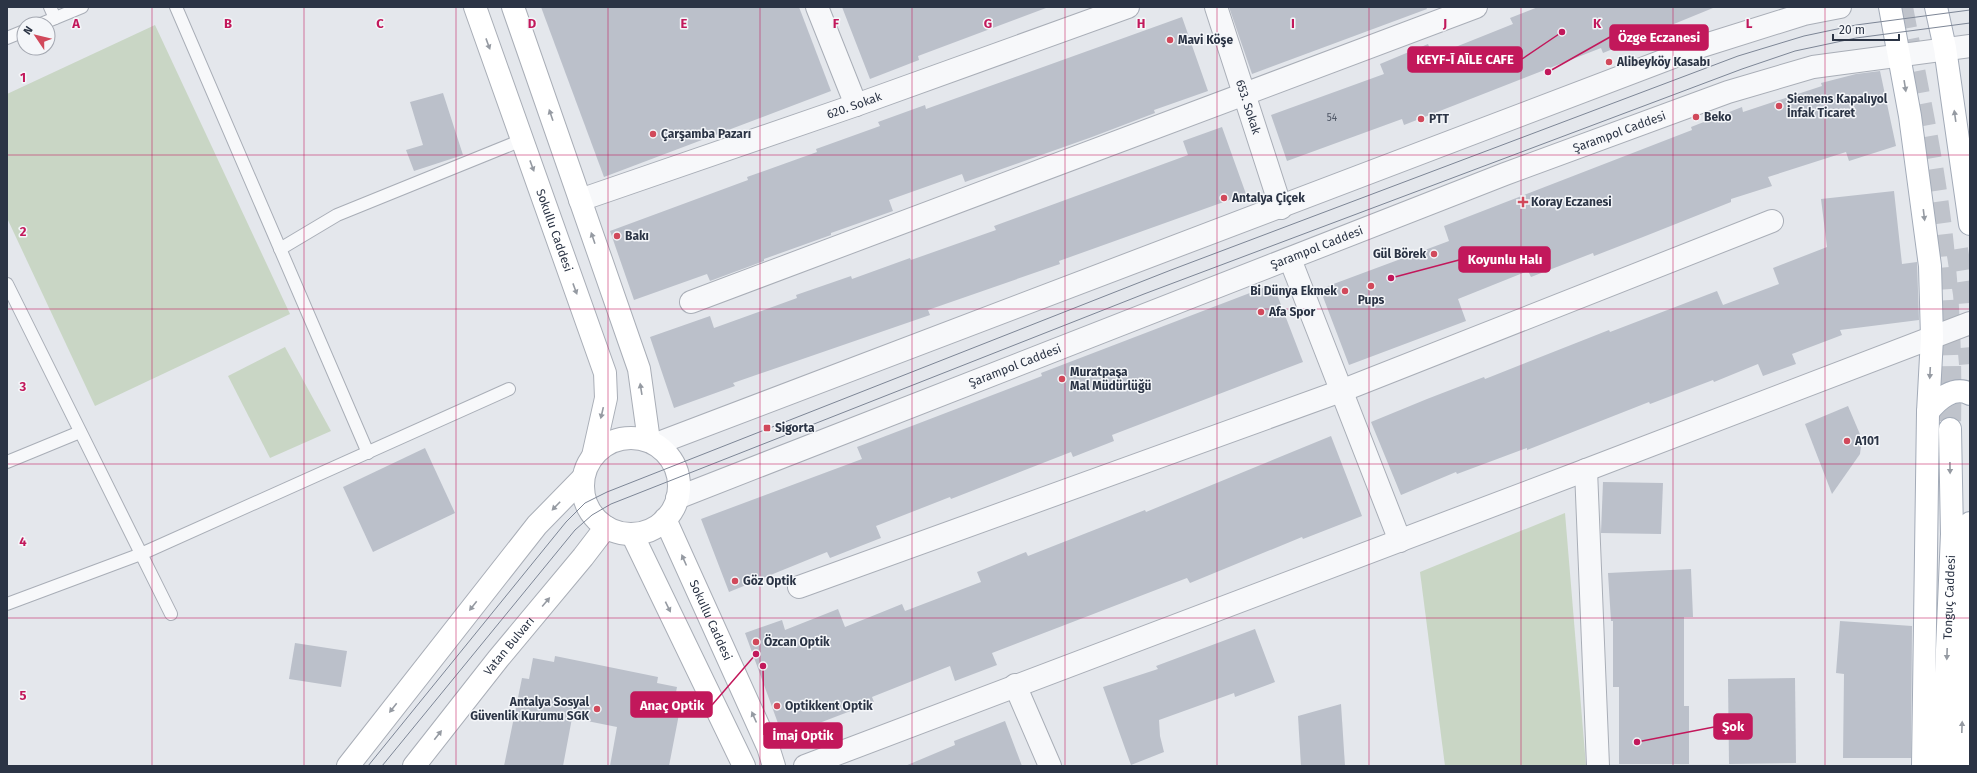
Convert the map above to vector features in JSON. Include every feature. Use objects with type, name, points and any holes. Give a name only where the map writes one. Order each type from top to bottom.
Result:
[{"type":"main road","name":"Sokullu Caddesi","points":[[475,7],[605,373],[606,398],[592,456]]},
{"type":"main road","points":[[513,7],[638,369],[653,443]]},
{"type":"main road","points":[[1890,7],[1900,56],[1921,190],[1930,266],[1932,338],[1928,412],[1924,766]]},
{"type":"main road","points":[[1936,7],[1964,144],[1970,224]]},
{"type":"main road","points":[[1928,412],[1936,402],[1944,396],[1960,391],[1970,394]]},
{"type":"main road","name":"Tonguç Caddesi","points":[[1942,766],[1952,534],[1950,429]]},
{"type":"main road","points":[[348,766],[538,525],[583,478],[592,456],[604,446],[618,439],[634,437],[653,443],[666,453],[677,471],[677,498],[671,513],[655,527],[644,532],[632,534],[618,532],[606,527],[592,515],[586,503],[583,478]]},
{"type":"main road","name":"Sokullu Caddesi","points":[[665,519],[768,747],[774,766]]},
{"type":"main road","name":"Tonguç Caddesi","points":[[1962,766],[1960,759],[1970,523]]},
{"type":"main road","name":"Vatan Bulvarı","points":[[414,766],[498,659],[606,527]]},
{"type":"main road","points":[[632,534],[744,766]]},
{"type":"street","points":[[817,7],[856,105]]},
{"type":"street","name":"620. Sokak","points":[[580,200],[856,105],[1128,7]]},
{"type":"street","name":"653. Sokak","points":[[1216,7],[1280,208]]},
{"type":"street","points":[[691,302],[1476,7]]},
{"type":"street","points":[[653,443],[1280,208],[1702,46],[1804,14],[1840,7]]},
{"type":"street","name":"Şarampol Caddesi","points":[[677,498],[1504,174],[1728,92],[1813,67],[1900,56],[1945,48],[1970,46]]},
{"type":"street","points":[[800,587],[1341,391],[1772,221]]},
{"type":"street","points":[[1290,259],[1400,541]]},
{"type":"street","points":[[805,766],[1970,323]]},
{"type":"street","points":[[1586,470],[1598,766]]},
{"type":"street","points":[[1015,686],[1050,766]]},
{"type":"lane","points":[[52,13],[82,7]]},
{"type":"lane","points":[[176,7],[368,453]]},
{"type":"lane","points":[[280,249],[337,215],[522,140]]},
{"type":"lane","points":[[7,284],[171,614]]},
{"type":"lane","points":[[7,604],[141,554],[509,389]]},
{"type":"lane","points":[[7,462],[80,432]]},
{"type":"green space","points":[[155,25],[290,314],[95,406],[7,218],[7,94]]},
{"type":"green space","points":[[285,347],[331,431],[270,458],[228,376]]},
{"type":"green space","points":[[1565,513],[1586,766],[1445,766],[1420,572]]},
{"type":"building","name":"Çarşamba Pazarı","points":[[541,7],[799,7],[831,91],[604,177]]},
{"type":"building","points":[[842,7],[1046,8],[918,56],[919,60],[870,79]]},
{"type":"building","points":[[1229,7],[1426,7],[1427,9],[1252,74]]},
{"type":"building","points":[[1538,7],[1713,8],[1603,53],[1601,48],[1404,125],[1402,119],[1287,161],[1271,115],[1384,74],[1380,64],[1428,44],[1433,56],[1513,24],[1510,18]]},
{"type":"building","points":[[1182,17],[1208,91],[1154,110],[1155,113],[1092,137],[965,182],[962,174],[889,200],[893,211],[831,233],[831,235],[764,259],[764,261],[710,281],[707,274],[634,300],[610,231],[748,180],[747,177],[817,152],[816,149],[880,126],[878,122],[925,105],[926,109]]},
{"type":"building","points":[[1880,71],[1896,146],[1849,161],[1846,152],[1768,177],[1772,186],[1731,199],[1731,202],[1643,237],[1594,256],[1593,253],[1531,277],[1528,271],[1458,299],[1466,321],[1349,365],[1320,289],[1449,241],[1444,226],[1692,130],[1691,127],[1742,107],[1743,112],[1822,86],[1821,83],[1856,74]]},
{"type":"building","points":[[443,93],[463,155],[414,171],[406,150],[423,145],[410,102]]},
{"type":"building","points":[[1222,127],[1246,194],[1059,261],[1060,264],[928,310],[930,315],[733,383],[735,386],[674,408],[650,337],[710,316],[714,328],[797,298],[796,295],[851,276],[852,279],[910,258],[911,260],[996,230],[994,226],[1188,155],[1183,141]]},
{"type":"building","points":[[1894,191],[1902,264],[1917,262],[1919,320],[1840,330],[1842,335],[1792,354],[1796,364],[1763,376],[1758,364],[1714,382],[1713,380],[1650,404],[1649,402],[1527,450],[1527,448],[1457,474],[1456,472],[1401,495],[1371,422],[1484,377],[1485,379],[1609,330],[1610,332],[1717,291],[1723,305],[1779,284],[1773,268],[1827,247],[1821,199]]},
{"type":"building","points":[[1273,284],[1303,362],[1112,435],[1114,441],[1073,457],[1071,452],[951,499],[950,497],[876,526],[881,538],[830,558],[827,552],[729,592],[701,519],[862,459],[857,447],[1042,376],[1041,373]]},
{"type":"building","points":[[1848,406],[1862,439],[1860,454],[1832,494],[1805,424]]},
{"type":"building","points":[[1331,436],[1362,516],[1303,539],[1302,537],[1190,583],[1187,578],[992,653],[997,665],[955,681],[950,666],[872,697],[874,702],[783,737],[745,633],[782,620],[785,630],[838,609],[845,627],[902,604],[905,611],[981,582],[977,572],[1026,552],[1028,556],[1145,510],[1146,512]]},
{"type":"building","points":[[425,448],[455,513],[373,552],[343,487]]},
{"type":"building","points":[[1603,482],[1663,483],[1661,534],[1601,533]]},
{"type":"building","points":[[1691,569],[1693,617],[1684,617],[1684,706],[1689,706],[1689,764],[1619,764],[1619,687],[1613,687],[1613,621],[1611,621],[1608,573]]},
{"type":"building","points":[[1840,621],[1912,626],[1911,758],[1843,758],[1844,674],[1836,673]]},
{"type":"building","points":[[1255,629],[1275,682],[1235,697],[1234,693],[1159,720],[1160,736],[1164,752],[1131,765],[1103,687],[1158,669],[1156,666]]},
{"type":"building","points":[[295,643],[347,651],[341,687],[289,679]]},
{"type":"building","name":"Antalya Sosyal Güvenlik Kurumu SGK","points":[[555,656],[658,677],[657,683],[677,687],[673,708],[680,709],[669,766],[610,766],[617,727],[572,718],[563,766],[504,766],[522,678],[529,679],[533,658],[554,662]]},
{"type":"building","points":[[1795,678],[1796,763],[1729,764],[1728,679]]},
{"type":"building","points":[[1341,704],[1345,766],[1301,766],[1298,716]]},
{"type":"building","points":[[1005,721],[1022,766],[905,766],[955,745],[954,741]]},
{"type":"tunnel","points":[[1902,7],[1933,169],[1942,235],[1949,328],[1950,429]]},
{"type":"tunnel","points":[[1957,249],[1964,294],[1970,364]]},
{"type":"tram line","points":[[368,766],[566,522],[585,503],[607,492],[1171,270],[1738,56],[1804,36],[1856,25],[1970,10]]},
{"type":"tram line","points":[[382,766],[575,530],[592,515],[611,504],[1144,294],[1742,69],[1795,51],[1856,38],[1970,23]]},
{"type":"place","name":"KEYF-Ī AĪLE CAFE","points":[[1562,32]]},
{"type":"place","name":"Mavi Köşe","points":[[1170,40]]},
{"type":"place","name":"Alibeyköy Kasabı","points":[[1609,62]]},
{"type":"place","name":"Özge Eczanesi","points":[[1548,72]]},
{"type":"place","name":"Siemens Kapalıyol İnfak Ticaret","points":[[1779,106]]},
{"type":"place","name":"Beko","points":[[1696,117]]},
{"type":"place","name":"PTT","points":[[1421,119]]},
{"type":"place","name":"Çarşamba Pazarı","points":[[653,134]]},
{"type":"place","name":"Antalya Çiçek","points":[[1224,198]]},
{"type":"place","name":"Koray Eczanesi","points":[[1523,202]]},
{"type":"place","name":"Bakı","points":[[617,236]]},
{"type":"place","name":"Gül Börek","points":[[1434,254]]},
{"type":"place","name":"Koyunlu Halı","points":[[1391,278]]},
{"type":"place","name":"Pups","points":[[1371,286]]},
{"type":"place","name":"Bi Dünya Ekmek","points":[[1345,291]]},
{"type":"place","name":"Afa Spor","points":[[1261,312]]},
{"type":"place","name":"Muratpaşa Mal Müdürlüğü","points":[[1062,379]]},
{"type":"place","name":"Sigorta","points":[[767,428]]},
{"type":"place","name":"A101","points":[[1847,441]]},
{"type":"place","name":"Göz Optik","points":[[735,581]]},
{"type":"place","name":"Özcan Optik","points":[[756,642]]},
{"type":"place","name":"Anaç Optik","points":[[756,654]]},
{"type":"place","name":"İmaj Optik","points":[[763,666]]},
{"type":"place","name":"Optikkent Optik","points":[[777,706]]},
{"type":"place","name":"Antalya Sosyal Güvenlik Kurumu SGK","points":[[597,709]]},
{"type":"place","name":"Şok","points":[[1637,742]]}]
